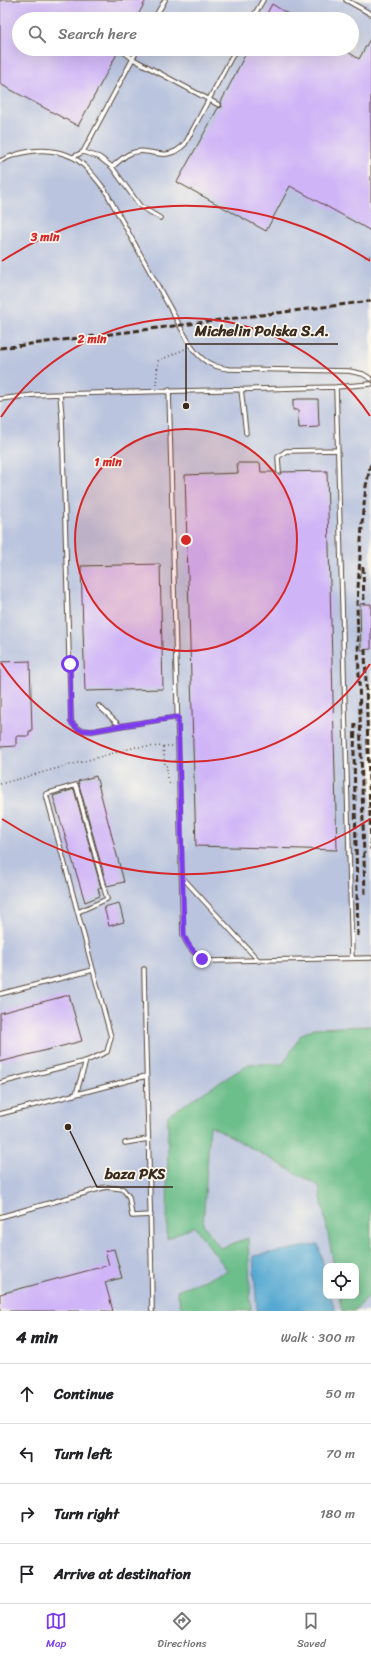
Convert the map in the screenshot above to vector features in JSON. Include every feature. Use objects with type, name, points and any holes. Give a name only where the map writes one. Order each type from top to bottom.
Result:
[{"type":"lane","points":[[158,12],[165,0]]},
{"type":"lane","points":[[256,12],[262,0]]},
{"type":"lane","points":[[346,0],[371,14]]},
{"type":"lane","points":[[129,56],[219,105]]},
{"type":"lane","points":[[73,157],[83,152],[134,56]]},
{"type":"lane","points":[[112,168],[129,154],[140,151],[165,154],[176,152],[185,144],[232,56]]},
{"type":"lane","points":[[0,161],[14,154],[30,150],[48,151],[73,157],[94,176],[104,190],[191,346],[198,356],[207,364],[218,368],[229,369],[349,371],[363,374],[371,379]]},
{"type":"lane","points":[[83,152],[98,157],[112,168],[140,206],[160,218]]},
{"type":"lane","points":[[0,398],[60,394],[169,390],[336,387],[371,384]]},
{"type":"lane","points":[[336,387],[352,958]]},
{"type":"lane","points":[[241,389],[246,433]]},
{"type":"lane","points":[[169,390],[182,877],[184,936],[187,945],[202,959],[212,962],[371,958]]},
{"type":"lane","points":[[60,394],[62,417],[71,722],[79,730],[92,731],[178,717]]},
{"type":"lane","points":[[279,472],[278,457],[286,451],[338,450]]},
{"type":"lane","points":[[99,706],[120,726]]},
{"type":"lane","points":[[0,1083],[86,1061],[107,1052],[111,1037],[46,794],[76,785],[107,899],[78,912]]},
{"type":"lane","points":[[182,877],[259,961]]},
{"type":"lane","points":[[144,968],[151,1215],[152,1311]]},
{"type":"lane","points":[[0,994],[93,970]]},
{"type":"lane","points":[[76,1094],[86,1061]]},
{"type":"lane","points":[[0,1114],[146,1076]]},
{"type":"lane","points":[[124,1143],[148,1139]]},
{"type":"lane","points":[[0,1217],[106,1187],[122,1189],[129,1197],[132,1216],[151,1215]]},
{"type":"path","points":[[365,257],[371,256]]},
{"type":"path","points":[[156,385],[158,361],[185,349]]},
{"type":"path","points":[[0,784],[136,747],[174,746]]},
{"type":"path","points":[[163,747],[165,766],[167,766],[167,783],[173,783],[174,786]]},
{"type":"shaded area","points":[[0,0],[371,0],[371,1311],[0,1311]]},
{"type":"green space","points":[[371,1026],[371,1295],[354,1311],[342,1311],[340,1299],[359,1299],[359,1263],[333,1263],[319,1186],[210,1125],[203,1224],[220,1248],[248,1238],[251,1311],[182,1311],[177,1290],[228,1271],[194,1226],[167,1239],[168,1115],[249,1064],[283,1064],[301,1035],[314,1028]]},
{"type":"water","points":[[318,1244],[323,1263],[323,1299],[332,1299],[335,1311],[257,1311],[253,1256]]},
{"type":"building","points":[[0,0],[146,0],[140,12],[12,12],[12,56],[116,56],[78,126],[0,84]]},
{"type":"building","points":[[272,4],[285,12],[268,12]]},
{"type":"building","points":[[371,37],[371,231],[290,186],[266,231],[177,182],[218,108],[222,107],[221,102],[244,56],[354,56],[359,59]]},
{"type":"building","points":[[318,399],[319,427],[299,428],[298,410],[293,410],[293,400]]},
{"type":"building","points":[[237,463],[260,463],[261,472],[276,472],[279,475],[282,472],[327,471],[337,850],[196,846],[185,475],[238,473]]},
{"type":"building","points":[[160,564],[163,689],[85,691],[81,566]]},
{"type":"building","points":[[360,604],[371,604],[371,649],[361,650]]},
{"type":"building","points":[[30,661],[32,731],[29,731],[29,736],[16,736],[16,746],[0,747],[0,662]]},
{"type":"building","points":[[96,776],[124,882],[107,886],[78,781]]},
{"type":"building","points":[[74,789],[101,888],[98,888],[100,896],[85,902],[53,796]]},
{"type":"building","points":[[119,903],[124,922],[109,926],[104,907]]},
{"type":"building","points":[[69,995],[82,1041],[0,1062],[0,1013]]},
{"type":"building","points":[[114,1249],[122,1278],[105,1282],[113,1311],[0,1311],[0,1294],[109,1265],[105,1251]]},
{"type":"railway","points":[[0,348],[371,301]]},
{"type":"railway","points":[[363,515],[366,486],[371,463]]},
{"type":"railway","points":[[363,510],[357,604],[365,895]]},
{"type":"railway","points":[[363,567],[364,604]]},
{"type":"railway","points":[[365,649],[371,850]]},
{"type":"railway","points":[[355,723],[354,753],[358,938]]},
{"type":"place","name":"Michelin Polska S.A.","points":[[186,406]]},
{"type":"place","name":"baza PKS","points":[[68,1127]]},
{"type":"route","points":[[70,664],[71,722],[79,730],[92,731],[178,717],[184,936],[187,945],[202,959]]}]
